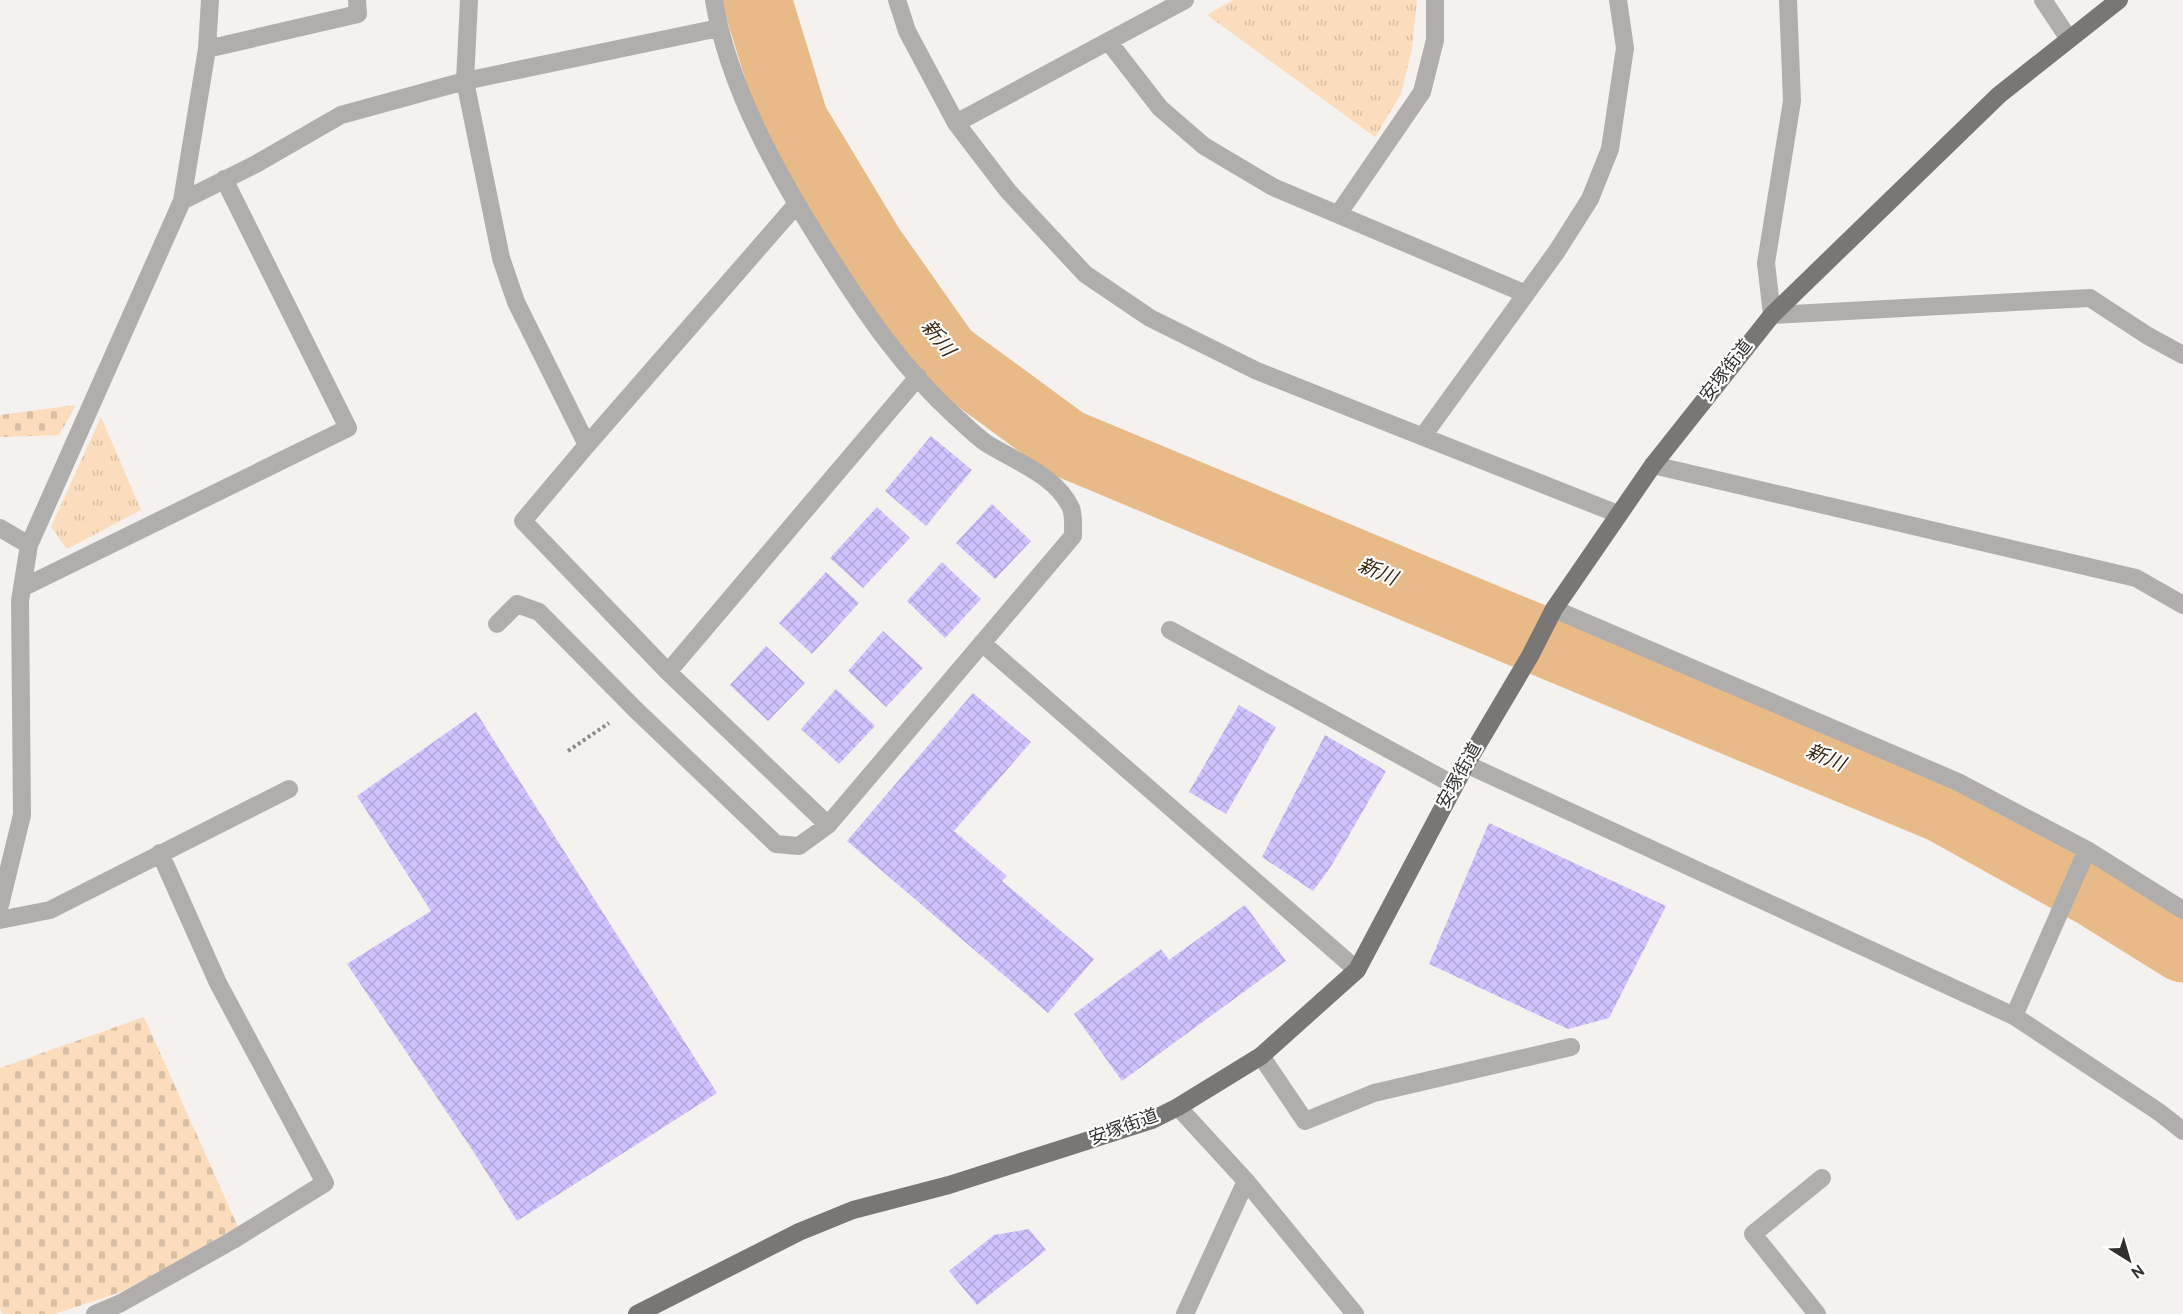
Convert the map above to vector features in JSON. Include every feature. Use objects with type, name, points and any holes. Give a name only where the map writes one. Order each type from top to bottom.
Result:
[{"type":"main road","name":"安塚街道","points":[[637,1314],[799,1232],[853,1210],[949,1185],[1152,1120],[1178,1107],[1261,1056],[1357,970],[1454,785],[1530,656],[1554,609],[1653,465],[1772,315],[1999,95],[2120,0]]},
{"type":"street","points":[[0,905],[22,815],[20,601],[29,545],[182,201],[207,49],[210,0]]},
{"type":"street","points":[[207,49],[357,14],[357,0]]},
{"type":"street","points":[[469,0],[465,81],[501,258],[516,302],[587,445]]},
{"type":"street","points":[[497,624],[518,604],[539,612],[636,710],[776,844],[799,846],[828,825],[1073,536],[1071,509],[1053,483],[984,441],[953,414],[918,377],[868,316],[796,205],[751,117],[718,28],[714,0]]},
{"type":"street","points":[[897,0],[907,30],[956,123],[1008,191],[1085,274],[1150,318],[1257,371],[1618,514]]},
{"type":"street","points":[[956,123],[1185,0]]},
{"type":"street","points":[[1338,213],[1422,92],[1435,40],[1436,0]]},
{"type":"street","points":[[1423,436],[1557,251],[1590,199],[1610,149],[1624,48],[1618,0]]},
{"type":"street","points":[[1788,0],[1792,101],[1766,263],[1772,315],[2090,298],[2148,336],[2183,355]]},
{"type":"street","points":[[2043,0],[2069,39]]},
{"type":"street","points":[[182,201],[256,164],[341,115],[465,81],[718,28]]},
{"type":"street","points":[[1108,41],[1160,108],[1204,146],[1272,187],[1526,294]]},
{"type":"street","points":[[22,588],[348,428],[224,179]]},
{"type":"street","points":[[796,205],[523,521],[668,672],[828,825]]},
{"type":"street","points":[[668,672],[918,377]]},
{"type":"street","points":[[1653,465],[2136,578],[2183,605]]},
{"type":"street","points":[[0,528],[29,545]]},
{"type":"street","points":[[1554,609],[1958,782],[2084,857],[2183,910]]},
{"type":"street","points":[[1170,630],[1454,785]]},
{"type":"street","points":[[982,643],[1357,970]]},
{"type":"street","points":[[1466,764],[2014,1016],[2160,1112],[2183,1131]]},
{"type":"street","points":[[0,920],[50,910],[289,789]]},
{"type":"street","points":[[95,1314],[121,1303],[233,1240],[325,1183],[218,983],[160,853]]},
{"type":"street","points":[[2014,1016],[2084,857]]},
{"type":"street","points":[[1261,1056],[1305,1121],[1374,1093],[1571,1047]]},
{"type":"street","points":[[1178,1107],[1246,1181],[1355,1314]]},
{"type":"street","points":[[1817,1314],[1753,1234],[1822,1178]]},
{"type":"street","points":[[1185,1314],[1246,1181]]},
{"type":"path","points":[[568,751],[596,733]]},
{"type":"green space","points":[[1233,0],[1417,0],[1412,48],[1401,94],[1375,137],[1207,15]]},
{"type":"green space","points":[[76,405],[59,435],[0,437],[0,415]]},
{"type":"green space","points":[[101,417],[141,510],[67,549],[51,527]]},
{"type":"green space","points":[[144,1017],[238,1227],[124,1291],[55,1314],[2,1314],[0,1307],[0,1068]]},
{"type":"building","points":[[931,436],[972,470],[926,526],[885,491]]},
{"type":"building","points":[[992,504],[1031,541],[995,579],[956,543]]},
{"type":"building","points":[[877,507],[910,538],[863,588],[830,558]]},
{"type":"building","points":[[942,562],[981,599],[945,638],[907,601]]},
{"type":"building","points":[[826,572],[859,603],[812,654],[779,623]]},
{"type":"building","points":[[883,631],[923,668],[886,707],[848,671]]},
{"type":"building","points":[[766,646],[805,683],[768,721],[730,685]]},
{"type":"building","points":[[836,689],[875,726],[839,764],[801,729]]},
{"type":"building","points":[[973,693],[1031,742],[954,831],[1007,876],[1002,881],[1094,959],[1048,1013],[847,841]]},
{"type":"building","points":[[1239,705],[1276,727],[1226,814],[1189,792]]},
{"type":"building","points":[[476,712],[717,1093],[517,1221],[473,1151],[347,964],[431,911],[357,796]]},
{"type":"building","points":[[1325,735],[1386,771],[1330,868],[1313,891],[1262,857]]},
{"type":"building","points":[[1489,823],[1666,906],[1609,1018],[1568,1029],[1429,964]]},
{"type":"building","points":[[1245,905],[1286,961],[1122,1081],[1074,1014],[1161,949],[1169,960]]},
{"type":"building","points":[[1029,1229],[1046,1250],[977,1305],[949,1271],[994,1235]]},
{"type":"waterway","name":"新川","points":[[757,0],[794,121],[870,247],[946,355],[1066,443],[1944,809],[2093,892],[2183,948]]}]
